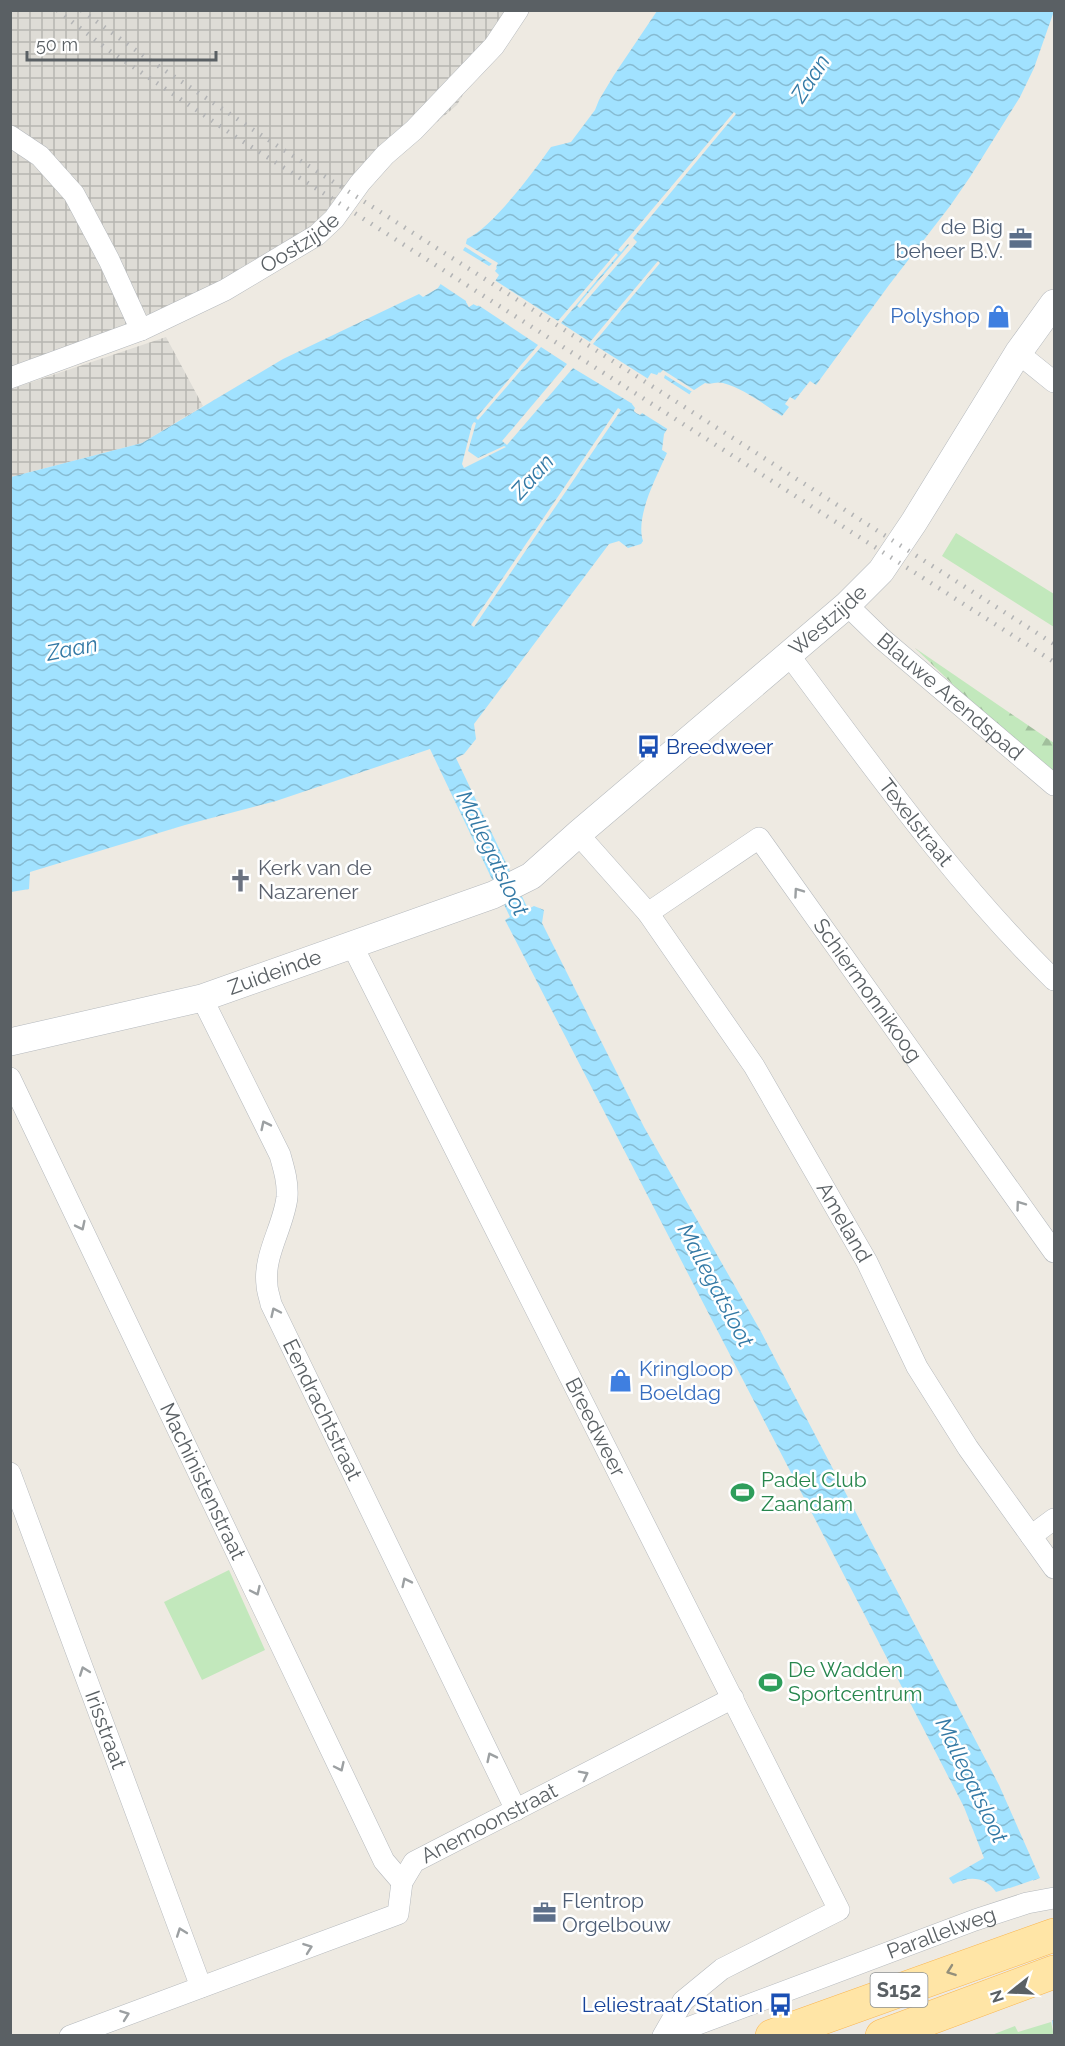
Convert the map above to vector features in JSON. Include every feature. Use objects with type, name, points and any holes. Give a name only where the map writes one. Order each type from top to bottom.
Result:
[{"type":"main road","name":"S152","points":[[772,2036],[1044,1939]]},
{"type":"main road","name":"S152","points":[[882,2036],[1046,1975]]},
{"type":"street","name":"Oostzijde","points":[[10,378],[141,330],[225,290],[317,235],[333,219],[378,162],[414,130],[494,46],[518,10]]},
{"type":"street","points":[[10,136],[40,156],[74,194],[109,260],[141,330]]},
{"type":"street","name":"Westzijde","points":[[531,876],[847,606],[881,571],[1018,354],[1054,303]]},
{"type":"street","points":[[1018,354],[1054,382]]},
{"type":"street","name":"Blauwe Arendspad","points":[[847,606],[881,638],[1054,785]]},
{"type":"street","name":"Texelstraat","points":[[789,655],[934,846],[975,896],[1054,980]]},
{"type":"street","name":"Ameland","points":[[578,834],[648,914],[754,1066],[867,1262],[917,1367],[968,1448],[1054,1568]]},
{"type":"street","name":"Schiermonnikoog","points":[[648,914],[759,838],[1054,1252]]},
{"type":"street","name":"Zuideinde","points":[[10,1042],[202,998],[493,895],[531,876]]},
{"type":"street","name":"Breedweer","points":[[352,945],[839,1910]]},
{"type":"street","name":"Eendrachtstraat","points":[[202,998],[280,1155],[286,1175],[287,1197],[270,1258],[266,1283],[271,1304],[516,1810]]},
{"type":"street","name":"Machinistenstraat","points":[[10,1078],[384,1862],[402,1882]]},
{"type":"street","name":"Irisstraat","points":[[10,1473],[201,1987]]},
{"type":"street","points":[[1031,1536],[1054,1519]]},
{"type":"street","name":"Anemoonstraat","points":[[70,2036],[398,1914],[402,1882],[414,1862],[733,1698]]},
{"type":"street","name":"Parallelweg","points":[[665,2036],[913,1942],[1013,1907],[1047,1899]]},
{"type":"street","name":"Parallelweg","points":[[665,2036],[683,2001],[722,1969],[839,1910]]},
{"type":"shaded area","points":[[11,11],[510,11],[457,105],[249,281],[11,376]]},
{"type":"shaded area","points":[[166,337],[203,406],[142,443],[11,477],[11,389]]},
{"type":"green space","points":[[956,533],[1054,594],[1054,627],[942,556]]},
{"type":"green space","points":[[915,648],[1054,743],[1054,776],[967,698]]},
{"type":"green space","points":[[229,1570],[265,1650],[202,1680],[164,1602]]},
{"type":"green space","points":[[1051,2022],[1054,2036],[989,2036],[1015,2026],[1018,2032]]},
{"type":"water","points":[[657,11],[1054,11],[1034,68],[1020,97],[970,177],[816,385],[810,381],[795,400],[790,397],[785,404],[789,407],[782,416],[746,393],[723,383],[705,383],[691,392],[664,434],[662,450],[667,453],[644,508],[641,531],[643,541],[641,544],[628,548],[619,541],[609,544],[474,724],[476,739],[464,754],[456,758],[528,909],[534,906],[544,910],[542,923],[644,1127],[760,1330],[999,1785],[1040,1878],[1032,1881],[1054,1950],[1054,2034],[1052,2020],[1009,1888],[996,1892],[982,1880],[971,1879],[953,1884],[949,1878],[984,1858],[964,1807],[505,920],[510,917],[430,749],[276,801],[185,825],[30,872],[29,889],[11,892],[11,477],[142,443],[283,359],[419,294],[423,297],[438,288],[465,247],[467,239],[501,211],[551,147],[571,142],[595,110],[614,75]],"holes":[[[492,264],[497,268],[495,271],[499,275],[480,305],[473,304],[469,307],[466,302]],[[659,372],[664,378],[641,414],[634,411],[632,404],[651,373],[657,375]]]},
{"type":"pier","points":[[734,112],[736,114],[633,238],[637,242],[580,308],[577,306],[629,245],[621,252],[618,250]]},
{"type":"pier","points":[[463,242],[498,263],[493,273],[493,268],[469,303],[473,301],[478,303],[493,279],[558,321],[616,253],[618,255],[561,323],[590,342],[658,261],[660,263],[593,344],[650,380],[635,404],[638,407],[639,412],[662,376],[655,378],[663,370],[697,392],[694,393],[665,375],[664,378],[692,396],[669,432],[642,413],[640,415],[636,413],[634,411],[636,406],[573,368],[507,445],[502,441],[567,364],[541,347],[478,420],[476,418],[538,345],[475,303],[469,307],[466,301],[439,283],[437,284],[461,247],[489,266],[492,264],[462,245]]},
{"type":"pier","points":[[618,408],[621,410],[474,627],[471,625]]},
{"type":"pier","points":[[474,422],[476,423],[468,451],[478,458],[506,447],[464,468],[462,464]]},
{"type":"pier","points":[[1033,1880],[1054,1947],[1054,2020],[1051,2021],[1007,1889]]},
{"type":"railway","points":[[57,10],[107,49],[236,137],[1054,662]]},
{"type":"railway","points":[[81,10],[145,57],[276,145],[1054,644]]},
{"type":"place","name":"de Big beheer B.V.","points":[[1021,239]]},
{"type":"place","name":"Polyshop","points":[[998,316]]},
{"type":"place","name":"Breedweer","points":[[648,747]]},
{"type":"place","name":"Kerk van de Nazarener","points":[[240,880]]},
{"type":"place","name":"Kringloop Boeldag","points":[[621,1381]]},
{"type":"place","name":"Padel Club Zaandam","points":[[743,1492]]},
{"type":"place","name":"De Wadden Sportcentrum","points":[[770,1682]]},
{"type":"place","name":"Flentrop Orgelbouw","points":[[544,1913]]},
{"type":"place","name":"Leliestraat/Station","points":[[781,2005]]},
{"type":"water label","name":"Zaan","points":[[810,78]]},
{"type":"water label","name":"Zaan","points":[[532,476]]},
{"type":"water label","name":"Zaan","points":[[72,648]]},
{"type":"water label","name":"Mallegatsloot","points":[[493,853]]},
{"type":"water label","name":"Mallegatsloot","points":[[716,1285]]},
{"type":"water label","name":"Mallegatsloot","points":[[972,1780]]}]
